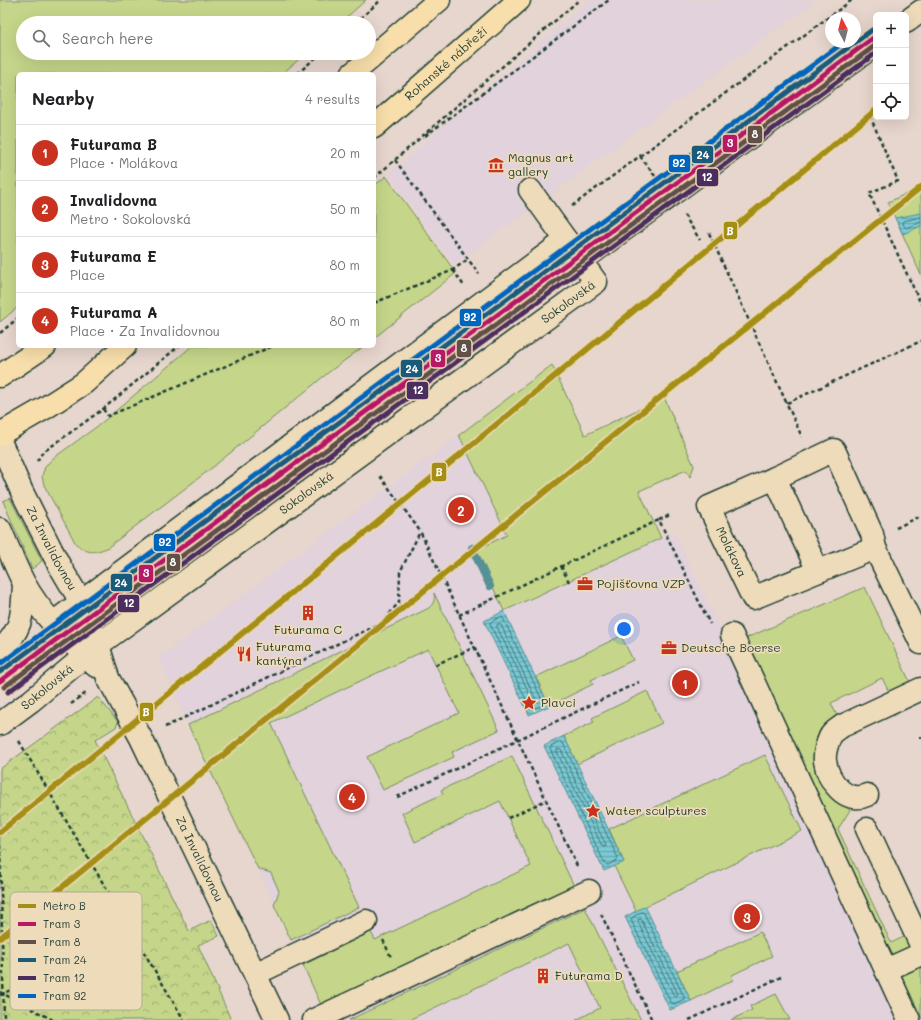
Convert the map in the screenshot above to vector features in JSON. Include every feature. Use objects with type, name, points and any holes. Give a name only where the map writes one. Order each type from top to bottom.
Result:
[{"type":"main road","points":[[376,54],[439,0]]},
{"type":"main road","name":"Rohanské nábřeží","points":[[376,125],[519,0]]},
{"type":"main road","points":[[354,72],[368,60]]},
{"type":"main road","points":[[0,376],[42,348]]},
{"type":"main road","points":[[0,434],[45,408],[84,382],[123,348]]},
{"type":"street","points":[[909,20],[921,11]]},
{"type":"street","name":"Sokolovská","points":[[581,261],[873,46]]},
{"type":"street","name":"Sokolovská","points":[[0,724],[31,701],[92,650],[596,282],[530,190]]},
{"type":"street","points":[[52,623],[566,240]]},
{"type":"street","name":"Za Invalidovnou","points":[[0,441],[22,492],[58,563],[81,602],[92,650],[141,738],[277,1020]]},
{"type":"street","name":"Molákova","points":[[875,548],[753,598],[709,507],[834,450],[872,534],[875,548],[921,642]]},
{"type":"street","points":[[775,478],[818,571]]},
{"type":"street","name":"Za Invalidovnou","points":[[0,530],[24,584],[52,623],[92,650]]},
{"type":"street","points":[[0,650],[15,634],[22,616],[24,584]]},
{"type":"street","points":[[732,635],[909,1020]]},
{"type":"street","points":[[867,795],[861,798],[851,798],[839,790],[830,776],[825,761],[826,748],[831,735],[842,726],[921,689]]},
{"type":"street","points":[[867,829],[921,945]]},
{"type":"street","points":[[314,1020],[589,891]]},
{"type":"street","points":[[255,974],[366,921]]},
{"type":"street","points":[[886,970],[921,954]]},
{"type":"path","points":[[363,16],[382,0]]},
{"type":"path","points":[[376,176],[579,0]]},
{"type":"path","points":[[408,148],[609,0]]},
{"type":"path","points":[[552,221],[850,0]]},
{"type":"path","points":[[299,72],[313,60]]},
{"type":"path","points":[[870,116],[898,181],[869,193],[921,304]]},
{"type":"path","points":[[640,156],[659,181]]},
{"type":"path","points":[[395,160],[480,275]]},
{"type":"path","points":[[681,210],[700,240]]},
{"type":"path","points":[[709,233],[803,438]]},
{"type":"path","points":[[376,302],[453,270],[468,259]]},
{"type":"path","points":[[453,270],[464,286]]},
{"type":"path","points":[[474,278],[486,270]]},
{"type":"path","points":[[458,290],[469,282]]},
{"type":"path","points":[[0,333],[16,320]]},
{"type":"path","points":[[787,403],[921,341]]},
{"type":"path","points":[[35,464],[42,453],[103,409],[177,348]]},
{"type":"path","points":[[103,409],[108,416],[268,348]]},
{"type":"path","points":[[380,476],[420,531],[589,891],[652,1020]]},
{"type":"path","points":[[459,614],[670,514]]},
{"type":"path","points":[[895,528],[921,516]]},
{"type":"path","points":[[659,520],[712,627]]},
{"type":"path","points":[[141,738],[383,622],[399,602],[400,572],[420,531]]},
{"type":"path","points":[[561,566],[569,582]]},
{"type":"path","points":[[435,665],[474,647]]},
{"type":"path","points":[[397,797],[639,682]]},
{"type":"path","points":[[18,740],[108,892]]},
{"type":"path","points":[[508,818],[546,800]]},
{"type":"path","points":[[0,845],[4,1020]]},
{"type":"path","points":[[142,949],[184,1020]]},
{"type":"path","points":[[689,1020],[781,977]]},
{"type":"path","points":[[0,995],[10,990]]},
{"type":"path","points":[[0,992],[10,996]]},
{"type":"path","points":[[35,1010],[53,1020]]},
{"type":"shaded area","points":[[589,0],[817,0],[454,265],[388,174]]},
{"type":"shaded area","points":[[459,435],[507,535],[504,611],[674,532],[729,646],[916,1020],[328,1020],[258,869],[188,725],[159,657]]},
{"type":"green space","points":[[0,0],[366,0],[348,16],[16,16],[16,60],[298,60],[284,72],[16,72],[16,309],[0,322]]},
{"type":"green space","points":[[386,176],[456,273],[376,336],[376,184]]},
{"type":"green space","points":[[921,187],[921,275],[888,202]]},
{"type":"green space","points":[[190,348],[361,348],[329,372],[213,467],[107,548],[91,552],[84,550],[76,544],[44,485],[42,476],[45,467],[52,459],[99,425]]},
{"type":"green space","points":[[552,365],[585,435],[664,397],[694,466],[690,477],[686,470],[639,491],[661,538],[504,611],[476,550],[507,535],[459,435]]},
{"type":"green space","points":[[10,498],[42,561],[32,569],[3,501]]},
{"type":"green space","points":[[865,587],[910,682],[889,692],[882,678],[831,703],[837,716],[827,724],[829,793],[839,803],[850,810],[838,829],[891,943],[910,934],[921,957],[921,1020],[916,1020],[744,639]]},
{"type":"green space","points":[[434,593],[499,730],[452,752],[454,757],[383,790],[367,757],[459,713],[428,649],[271,723],[359,907],[291,940],[274,905],[279,891],[271,873],[258,869],[188,725],[429,608],[434,601]]},
{"type":"green space","points":[[621,636],[633,660],[591,680],[593,684],[549,706],[536,677]]},
{"type":"green space","points":[[647,691],[662,723],[577,764],[564,736],[594,722],[592,718]]},
{"type":"green space","points":[[98,697],[118,722],[116,727],[95,740],[189,931],[211,920],[219,936],[198,945],[231,1020],[0,1020],[0,769]]},
{"type":"green space","points":[[765,755],[802,831],[636,911],[614,866],[624,862],[609,829]]},
{"type":"green space","points":[[512,756],[574,886],[322,1007],[303,965],[371,932],[375,940],[531,866],[500,801],[415,842],[402,813],[443,794],[441,790]]},
{"type":"green space","points":[[585,908],[641,1020],[576,1020],[600,1008],[569,943],[413,1018],[413,1020],[349,1020]]},
{"type":"green space","points":[[760,932],[772,956],[732,975],[733,980],[691,1001],[677,971]]},
{"type":"green space","points":[[776,994],[790,1020],[731,1020],[752,1010],[750,1006]]},
{"type":"water","points":[[921,213],[921,226],[903,234],[895,218]]},
{"type":"water","points":[[504,611],[549,706],[529,715],[484,621]]},
{"type":"water","points":[[564,736],[624,862],[604,871],[544,746]]},
{"type":"water","points":[[645,906],[691,1001],[670,1010],[625,917]]},
{"type":"waterway","points":[[472,548],[490,586]]},
{"type":"metro line","name":"B","points":[[0,832],[439,472],[873,112]]},
{"type":"metro line","name":"B","points":[[56,892],[631,421],[921,187]]},
{"type":"metro line","name":"B","points":[[0,938],[10,930]]},
{"type":"tram line","name":"24","points":[[0,672],[872,30]]},
{"type":"tram line","name":"3","points":[[0,681],[873,38]]},
{"type":"tram line","name":"8","points":[[4,687],[873,47]]},
{"type":"tram line","name":"92","points":[[0,664],[836,48]]},
{"type":"tram line","name":"12","points":[[8,692],[873,55]]},
{"type":"place","name":"Magnus art gallery","points":[[496,165]]},
{"type":"place","name":"Invalidovna","points":[[461,510]]},
{"type":"place","name":"Pojišťovna VZP","points":[[585,584]]},
{"type":"place","name":"Futurama C","points":[[308,613]]},
{"type":"place","name":"Deutsche Boerse","points":[[669,648]]},
{"type":"place","name":"Futurama kantýna","points":[[244,654]]},
{"type":"place","name":"Futurama B","points":[[685,683]]},
{"type":"place","name":"Plavci","points":[[529,703]]},
{"type":"place","name":"Futurama A","points":[[352,797]]},
{"type":"place","name":"Water sculptures","points":[[593,811]]},
{"type":"place","name":"Futurama E","points":[[747,917]]},
{"type":"place","name":"Futurama D","points":[[543,976]]}]
